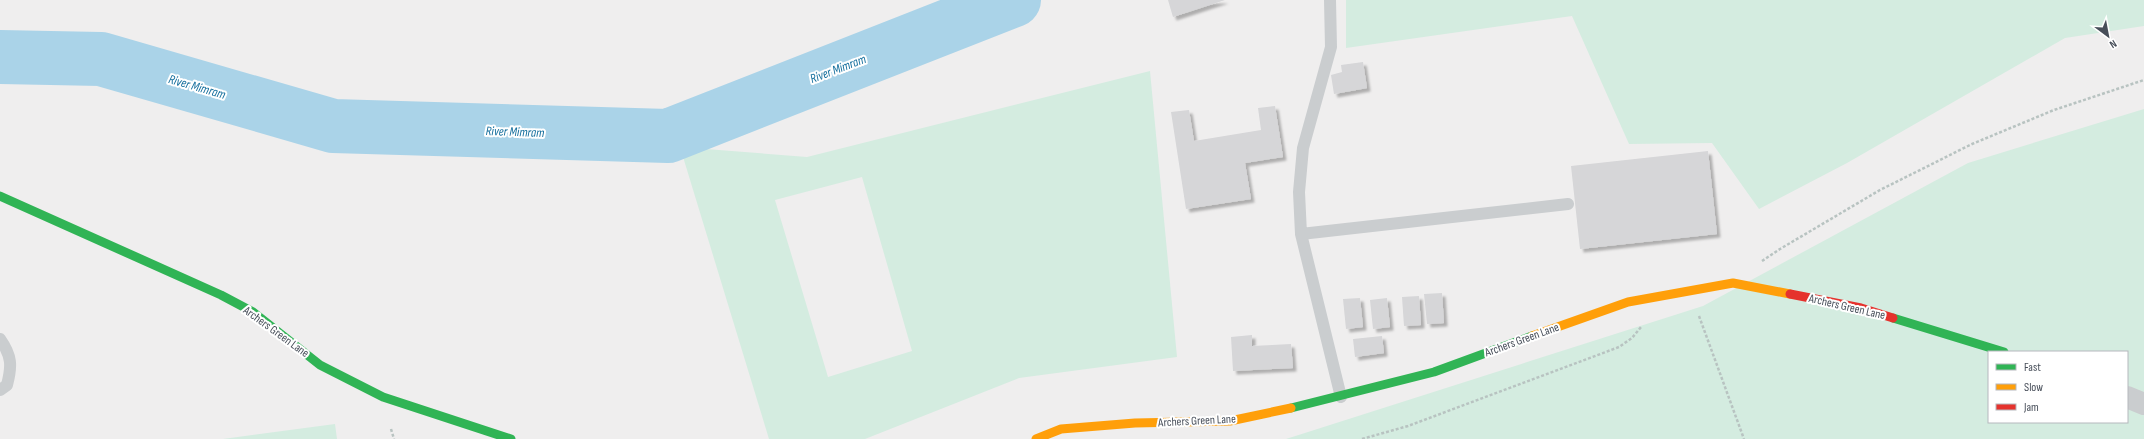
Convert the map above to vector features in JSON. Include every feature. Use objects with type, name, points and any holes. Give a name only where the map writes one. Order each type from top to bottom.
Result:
[{"type":"street","name":"Archers Green Lane","points":[[0,196],[221,295],[253,312],[320,365],[383,397],[511,439]]},
{"type":"street","name":"Archers Green Lane","points":[[1036,439],[1061,429],[1135,423],[1230,421],[1340,397],[1434,372],[1628,302],[1733,283],[1861,308],[2001,351]]},
{"type":"street","points":[[2128,397],[2144,404]]},
{"type":"lane","points":[[1330,0],[1331,47],[1303,148],[1299,192],[1301,234],[1340,397]]},
{"type":"lane","points":[[1301,234],[1568,204]]},
{"type":"lane","points":[[0,339],[7,348],[11,366],[7,385],[0,390]]},
{"type":"path","points":[[1733,283],[1780,249],[1880,190],[1972,144],[2054,110],[2144,80]]},
{"type":"path","points":[[1689,291],[1744,439]]},
{"type":"path","points":[[1362,439],[1408,426],[1620,347],[1632,338],[1640,329],[1645,316],[1644,299]]},
{"type":"green space","points":[[1346,0],[2144,0],[2144,26],[2065,38],[1847,163],[1759,209],[1712,143],[1629,144],[1572,16],[1346,48]]},
{"type":"green space","points":[[1150,71],[1177,357],[1019,378],[865,439],[769,439],[680,147],[807,157]],"holes":[[[862,177],[912,351],[828,377],[775,200]]]},
{"type":"green space","points":[[2144,109],[2144,439],[1286,439],[1703,306],[1968,163]]},
{"type":"green space","points":[[335,424],[337,439],[223,439]]},
{"type":"building","points":[[1168,0],[1225,0],[1173,17]]},
{"type":"building","points":[[1363,62],[1367,88],[1334,94],[1331,75],[1342,72],[1341,65]]},
{"type":"building","points":[[1275,106],[1283,157],[1245,163],[1251,199],[1186,209],[1171,112],[1189,110],[1194,141],[1261,130],[1258,108]]},
{"type":"building","points":[[1708,151],[1717,234],[1580,249],[1571,166]]},
{"type":"building","points":[[1442,293],[1444,323],[1427,324],[1424,294]]},
{"type":"building","points":[[1419,296],[1421,325],[1404,326],[1402,297]]},
{"type":"building","points":[[1360,298],[1363,327],[1346,329],[1343,299]]},
{"type":"building","points":[[1387,298],[1390,327],[1373,329],[1370,300]]},
{"type":"building","points":[[1252,335],[1252,346],[1291,344],[1293,368],[1233,371],[1231,337]]},
{"type":"building","points":[[1382,336],[1384,353],[1355,357],[1353,339]]},
{"type":"waterway","name":"River Mimram","points":[[0,57],[101,59],[333,126],[668,136],[1014,0]]},
{"type":"traffic: fast","points":[[0,196],[221,295],[253,312],[320,365],[383,397],[511,439]]},
{"type":"traffic: fast","points":[[1893,318],[2001,351]]},
{"type":"traffic: fast","points":[[1291,408],[1434,372],[1532,336]]},
{"type":"traffic: slow","points":[[1532,336],[1628,302],[1733,283],[1790,294]]},
{"type":"traffic: slow","points":[[1036,439],[1061,429],[1135,423],[1230,421],[1291,408]]},
{"type":"traffic: jam","points":[[1790,294],[1861,308],[1893,318]]}]
